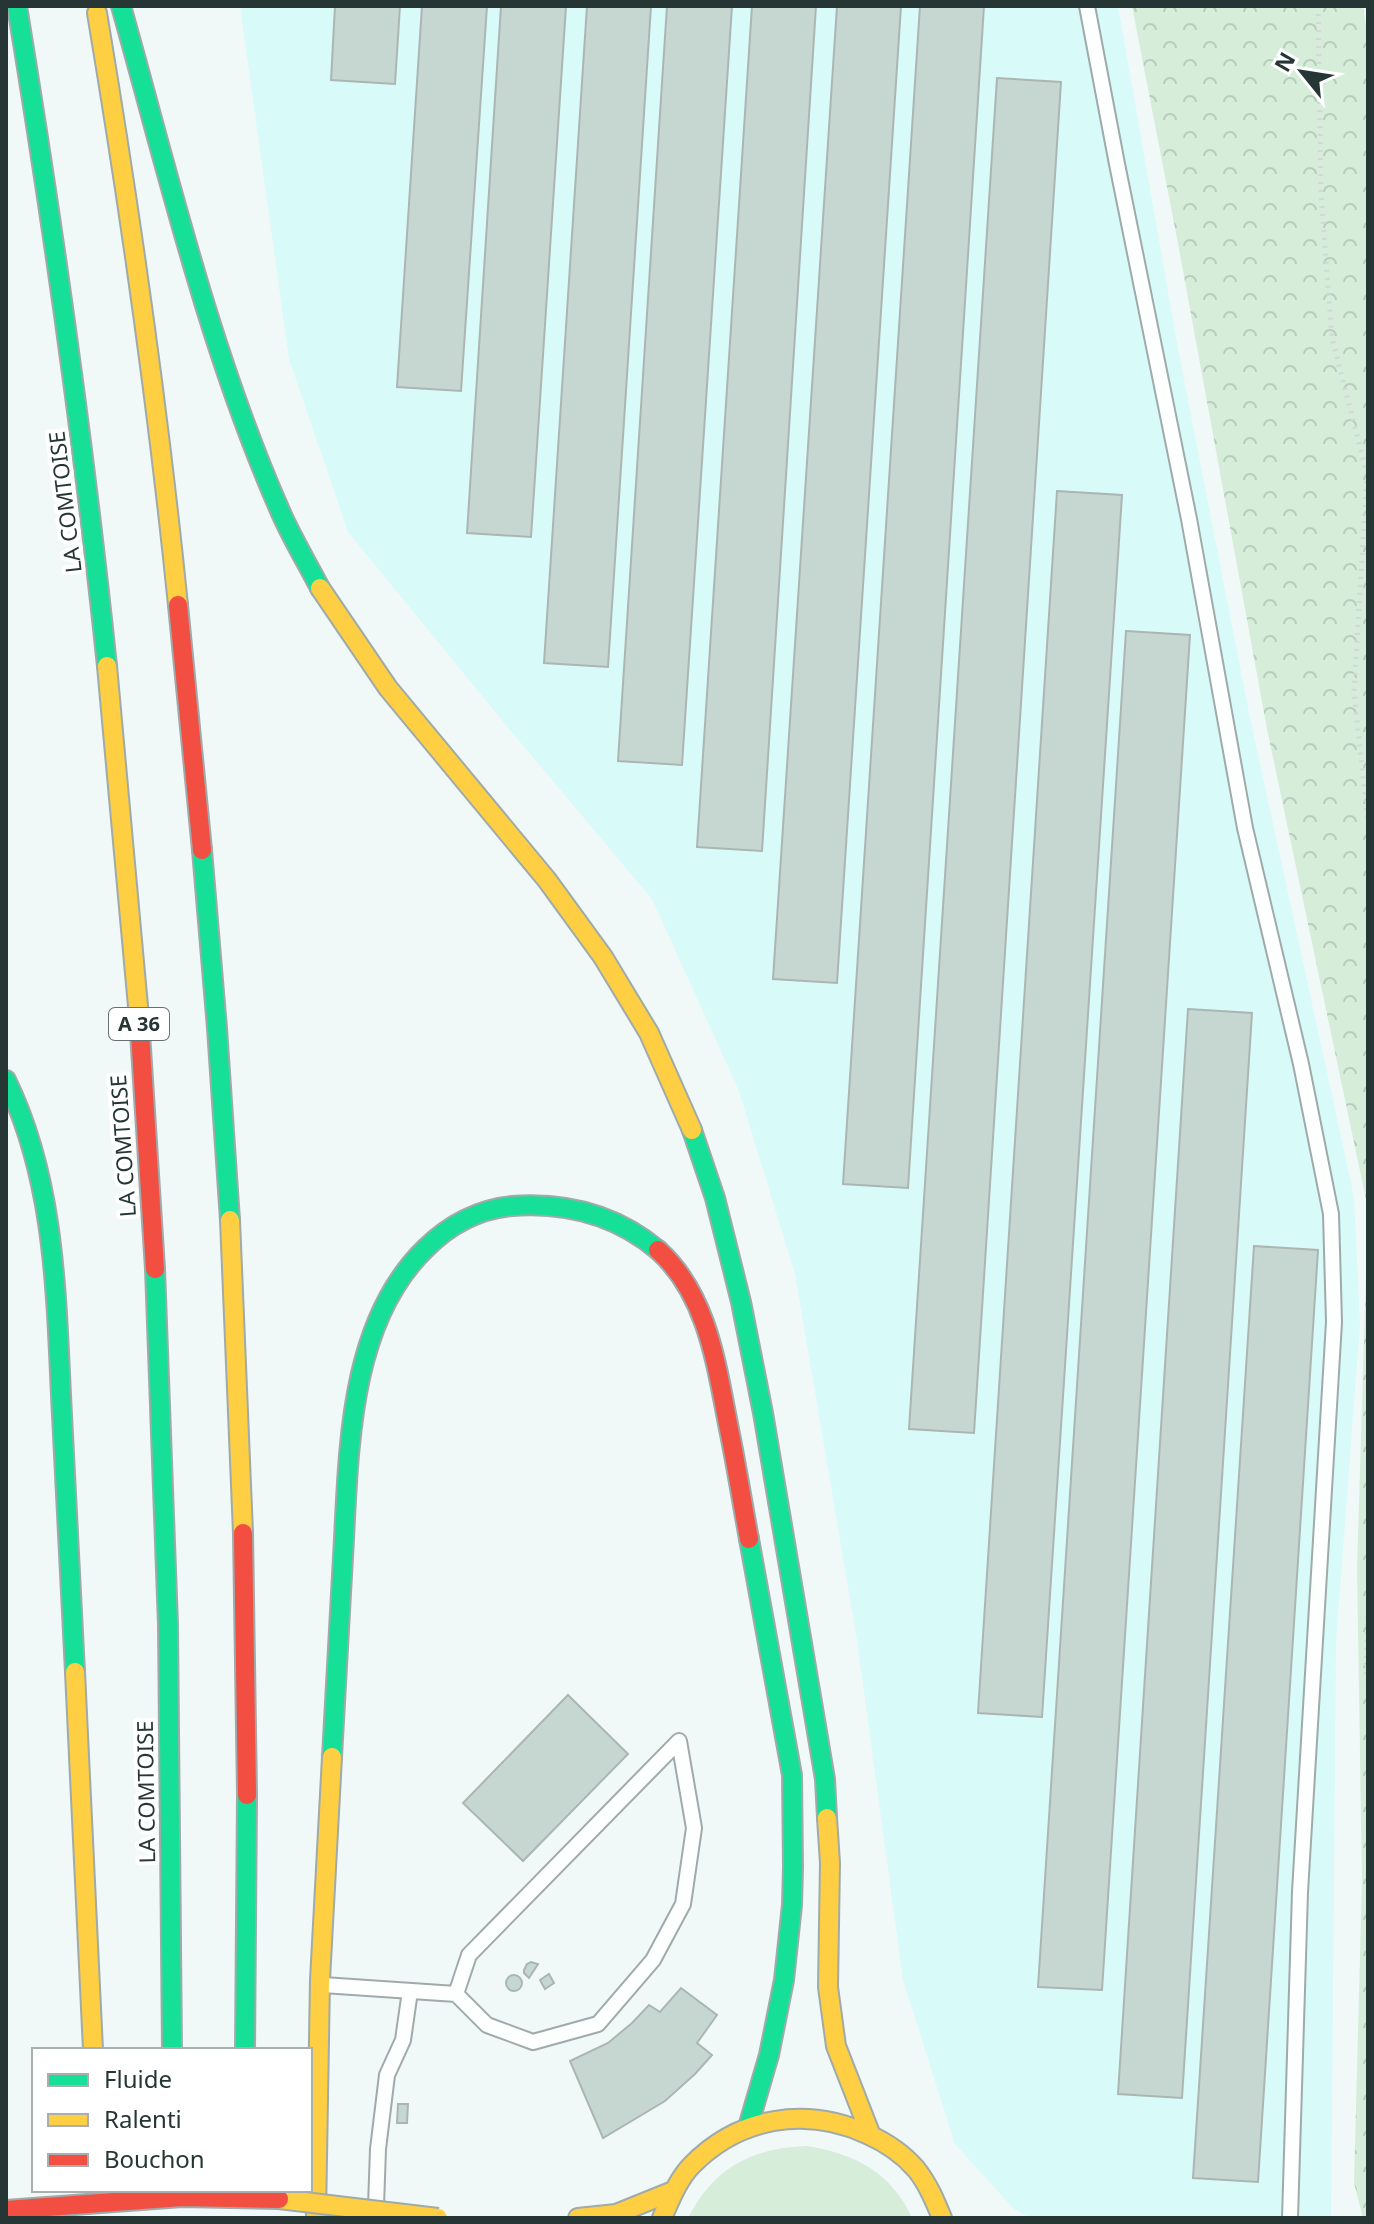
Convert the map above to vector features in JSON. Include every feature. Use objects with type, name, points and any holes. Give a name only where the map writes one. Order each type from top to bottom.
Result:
[{"type":"main road","name":"LA COMTOISE","points":[[17,6],[57,258],[95,543],[138,1005],[164,1483],[172,2048]]},
{"type":"main road","points":[[96,6],[144,318],[171,536],[201,823],[227,1175],[238,1385],[244,1606],[248,1863],[245,2048]]},
{"type":"main road","points":[[121,6],[211,327],[247,432],[282,516],[323,593],[388,688],[547,880],[603,957],[649,1033],[688,1117],[715,1198],[741,1302],[763,1413],[825,1779],[830,1863],[828,1987],[836,2046],[870,2133]]},
{"type":"main road","points":[[6,1080],[30,1133],[48,1208],[58,1347],[93,2048]]},
{"type":"main road","points":[[316,2218],[320,1984],[347,1497],[359,1384],[368,1345],[380,1313],[412,1261],[452,1226],[494,1208],[514,1205],[566,1206],[616,1221],[662,1253],[693,1296],[706,1326],[725,1404],[792,1779],[795,1881],[785,1969],[763,2081],[748,2127]]},
{"type":"main road","points":[[662,2218],[673,2191],[692,2164],[718,2143],[748,2127],[789,2117],[831,2119],[870,2133],[905,2158],[932,2192],[942,2218]]},
{"type":"main road","points":[[578,2218],[616,2214],[673,2191]]},
{"type":"main road","points":[[95,2192],[95,2218]]},
{"type":"main road","points":[[171,2192],[171,2218]]},
{"type":"main road","points":[[243,2192],[243,2218]]},
{"type":"main road","points":[[6,2210],[208,2196],[298,2200],[438,2218]]},
{"type":"lane","points":[[1087,6],[1189,519],[1245,828],[1301,1064],[1331,1214],[1334,1322],[1300,1892],[1290,2218]]},
{"type":"lane","points":[[320,1984],[456,1994],[487,2025],[533,2042],[598,2024],[653,1960],[683,1904],[694,1828],[679,1741],[469,1955],[456,1994]]},
{"type":"lane","points":[[375,2218],[378,2149],[387,2075],[403,2040],[410,1991]]},
{"type":"path","points":[[1318,6],[1321,193],[1332,338],[1368,475],[1354,692],[1368,825]]},
{"type":"path","points":[[1368,1616],[1368,1681]]},
{"type":"shaded area","points":[[240,6],[1118,6],[1178,349],[1249,713],[1354,1197],[1360,1323],[1336,1642],[1331,2218],[1031,2218],[1014,2209],[955,2144],[903,1980],[857,1640],[795,1274],[739,1091],[652,899],[348,532],[289,359]]},
{"type":"green space","points":[[1132,6],[1363,6],[1368,39],[1368,1209],[1267,729]]},
{"type":"green space","points":[[1368,1209],[1368,2218],[1363,2218],[1354,2183],[1362,1880],[1357,1568]]},
{"type":"green space","points":[[807,2146],[840,2154],[870,2168],[894,2189],[912,2218],[688,2218],[710,2186],[737,2164],[769,2151]]},
{"type":"building","points":[[335,6],[400,6],[395,84],[331,80]]},
{"type":"building","points":[[422,6],[487,6],[461,391],[397,387]]},
{"type":"building","points":[[501,6],[566,6],[531,537],[467,533]]},
{"type":"building","points":[[587,6],[651,6],[608,667],[544,663]]},
{"type":"building","points":[[667,6],[732,6],[682,765],[618,761]]},
{"type":"building","points":[[752,6],[816,6],[762,851],[697,847]]},
{"type":"building","points":[[837,6],[901,6],[837,983],[773,979]]},
{"type":"building","points":[[920,6],[984,6],[908,1188],[843,1184]]},
{"type":"building","points":[[997,78],[1061,82],[974,1433],[909,1429]]},
{"type":"building","points":[[1057,491],[1122,495],[1042,1717],[978,1713]]},
{"type":"building","points":[[1126,631],[1190,635],[1102,1990],[1038,1987]]},
{"type":"building","points":[[1188,1009],[1252,1013],[1182,2098],[1118,2094]]},
{"type":"building","points":[[1254,1246],[1318,1250],[1258,2182],[1193,2178]]},
{"type":"building","points":[[568,1695],[628,1754],[523,1861],[463,1803]]},
{"type":"building","points":[[531,1962],[538,1964],[529,1978],[524,1970]]},
{"type":"building","points":[[549,1974],[554,1983],[545,1989],[540,1980]]},
{"type":"building","points":[[514,1975],[520,1977],[520,1989],[514,1991],[508,1989],[506,1983],[508,1977]]},
{"type":"building","points":[[681,1988],[717,2015],[697,2043],[712,2055],[665,2101],[603,2138],[570,2061],[608,2043],[649,2005],[660,2012]]},
{"type":"building","points":[[398,2104],[408,2104],[407,2123],[397,2123]]},
{"type":"traffic: fast","points":[[17,6],[67,335],[107,666]]},
{"type":"traffic: fast","points":[[121,6],[192,262],[232,389],[281,513],[320,588]]},
{"type":"traffic: fast","points":[[202,850],[230,1220]]},
{"type":"traffic: fast","points":[[6,1080],[35,1160],[51,1244],[75,1672]]},
{"type":"traffic: fast","points":[[692,1130],[715,1198],[741,1302],[763,1413],[825,1779],[827,1818]]},
{"type":"traffic: fast","points":[[332,1757],[351,1434],[367,1352],[381,1314],[400,1279],[444,1232],[476,1215],[512,1206],[552,1206],[590,1213],[625,1228],[658,1250]]},
{"type":"traffic: fast","points":[[155,1269],[168,1625],[172,2048]]},
{"type":"traffic: fast","points":[[748,2127],[769,2055],[784,1980],[793,1867],[792,1775],[749,1539]]},
{"type":"traffic: fast","points":[[245,2048],[247,1795]]},
{"type":"traffic: slow","points":[[97,13],[142,309],[178,605]]},
{"type":"traffic: slow","points":[[320,588],[388,688],[547,880],[603,957],[649,1033],[692,1130]]},
{"type":"traffic: slow","points":[[107,666],[139,1017]]},
{"type":"traffic: slow","points":[[230,1220],[243,1533]]},
{"type":"traffic: slow","points":[[75,1672],[93,2048]]},
{"type":"traffic: slow","points":[[316,2218],[320,1980],[332,1757]]},
{"type":"traffic: slow","points":[[827,1818],[830,1863],[828,1987],[836,2046],[870,2133]]},
{"type":"traffic: slow","points":[[662,2218],[683,2177],[711,2149],[752,2127],[797,2119],[844,2125],[874,2137],[893,2149],[920,2175],[942,2218]]},
{"type":"traffic: slow","points":[[578,2218],[616,2214],[673,2191]]},
{"type":"traffic: slow","points":[[279,2199],[438,2218]]},
{"type":"traffic: jam","points":[[178,605],[202,850]]},
{"type":"traffic: jam","points":[[139,1017],[155,1269]]},
{"type":"traffic: jam","points":[[658,1250],[688,1287],[707,1331],[719,1377],[749,1539]]},
{"type":"traffic: jam","points":[[243,1533],[247,1795]]},
{"type":"traffic: jam","points":[[6,2210],[182,2197],[279,2199]]}]
